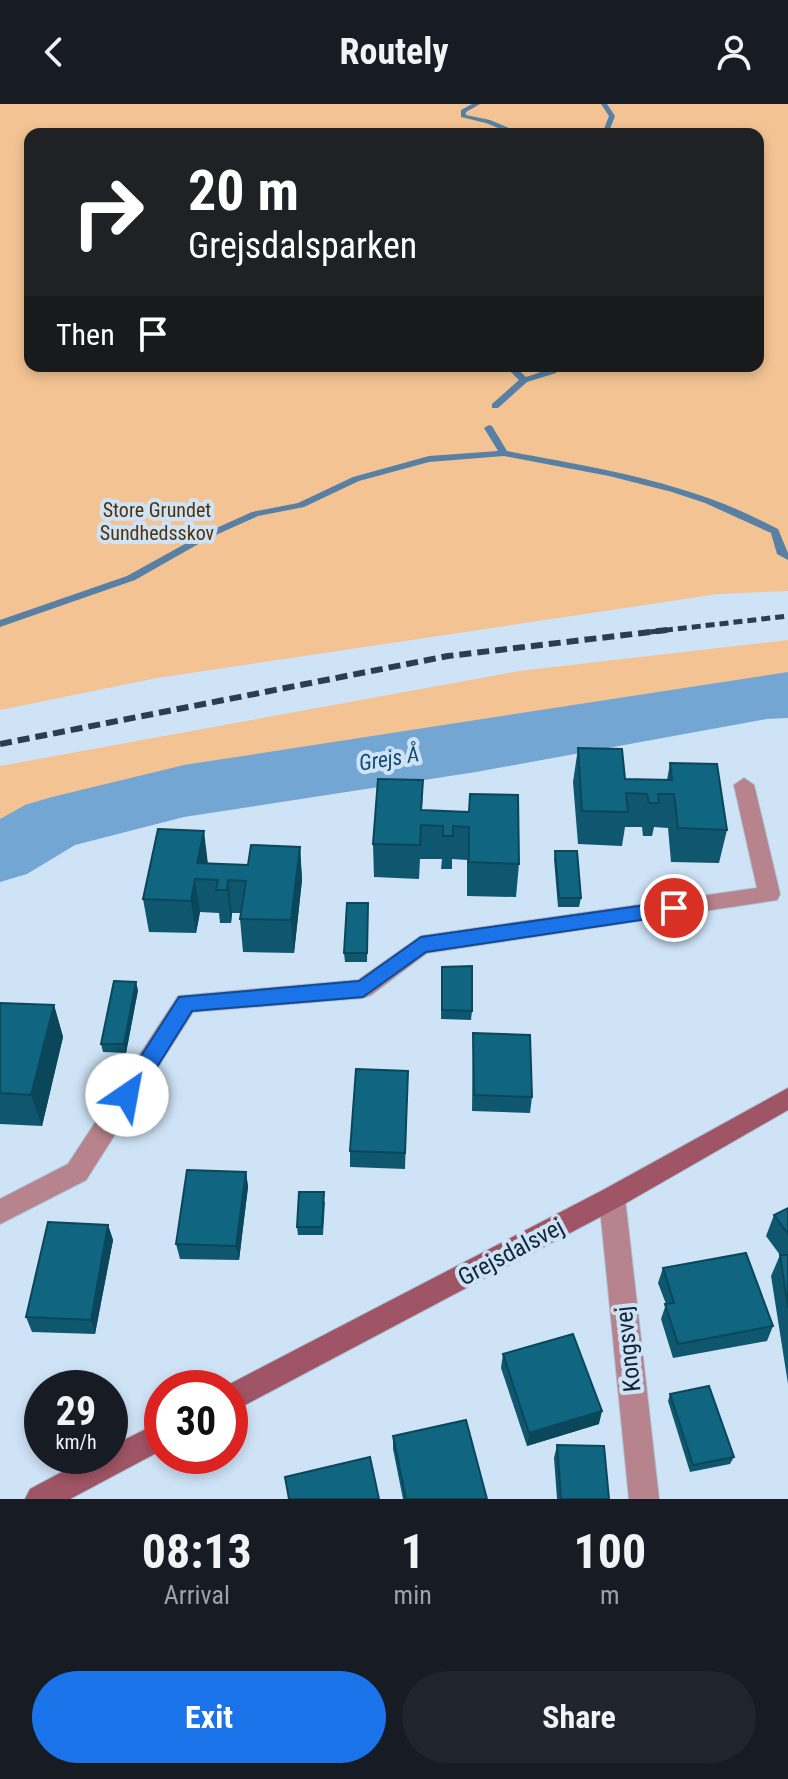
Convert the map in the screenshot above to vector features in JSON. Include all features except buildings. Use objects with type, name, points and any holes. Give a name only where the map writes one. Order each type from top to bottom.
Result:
[{"type":"street","points":[[0,1212],[77,1172],[186,1003],[363,989],[421,945],[769,894],[744,785]]},
{"type":"street","name":"Grejsdalsvej","points":[[248,1390],[612,1198],[788,1098]]},
{"type":"street","name":"Kongsvej","points":[[612,1198],[644,1499]]},
{"type":"street","points":[[40,1499],[144,1444]]},
{"type":"green space","name":"Store Grundet Sundhedsskov","points":[[0,104],[788,104],[788,591],[718,594],[157,678],[0,710]]},
{"type":"green space","points":[[788,640],[788,686],[727,690],[160,776],[46,810],[0,833],[0,766],[519,671]]},
{"type":"waterway","points":[[477,104],[463,111],[463,116],[505,128]]},
{"type":"waterway","points":[[604,104],[612,116],[607,128]]},
{"type":"waterway","points":[[515,372],[524,380]]},
{"type":"waterway","points":[[524,380],[550,372]]},
{"type":"waterway","points":[[495,406],[524,380]]},
{"type":"waterway","points":[[489,428],[504,453]]},
{"type":"waterway","points":[[0,624],[131,578],[206,536],[255,514],[301,505],[356,479],[429,459],[504,453]]},
{"type":"waterway","points":[[504,453],[609,473],[708,501],[775,531],[782,554],[788,557]]},
{"type":"waterway","name":"Grejs Å","points":[[0,854],[52,824],[184,791],[788,695]]},
{"type":"railway","points":[[657,631],[788,616]]},
{"type":"railway","points":[[657,631],[667,630]]},
{"type":"railway","points":[[0,744],[448,656],[657,631]]},
{"type":"railway","points":[[650,632],[657,631]]},
{"type":"route","points":[[127,1095],[186,1003],[363,989],[421,945],[674,908]]}]
